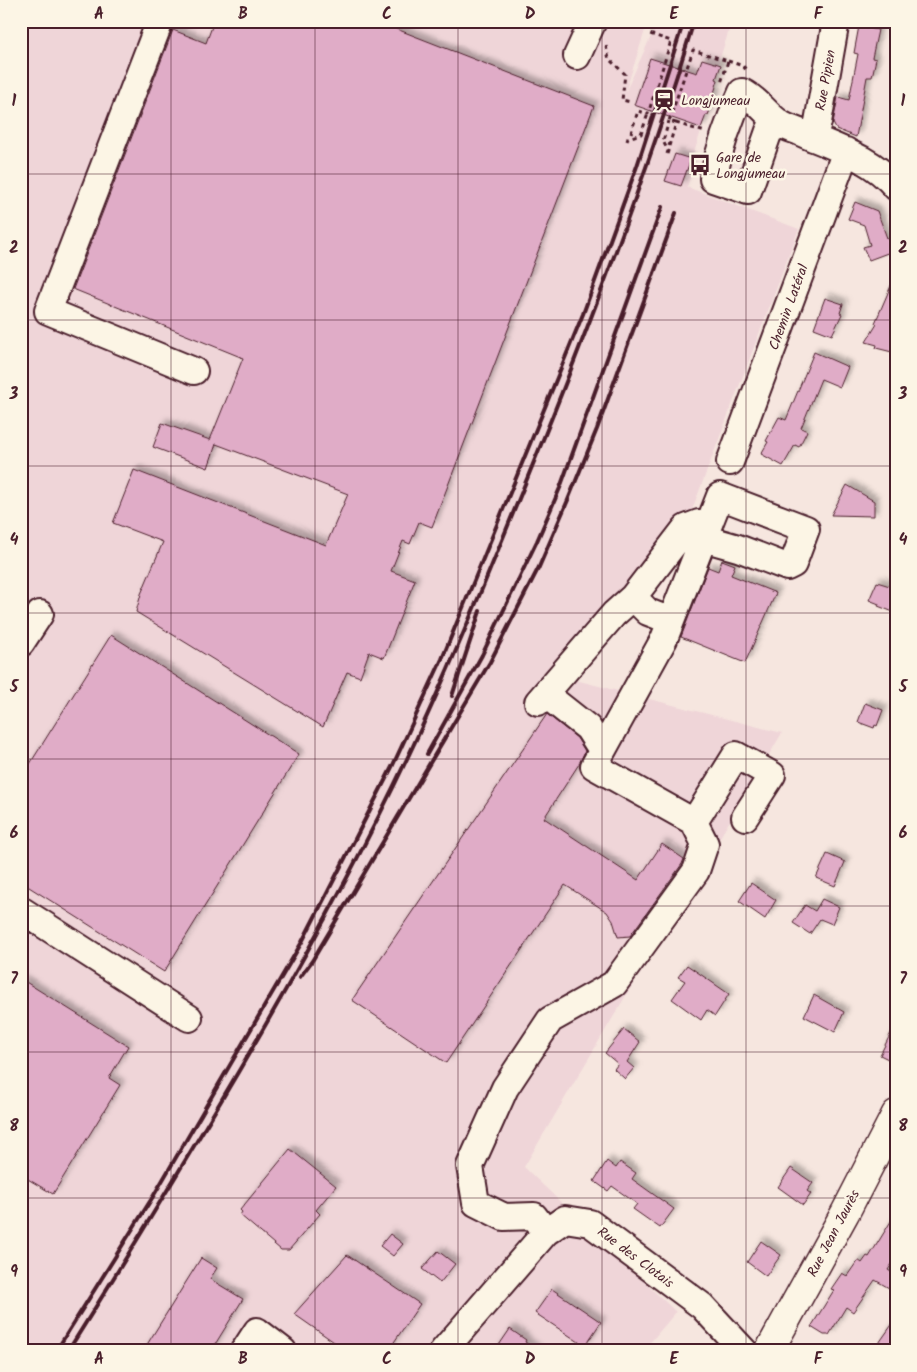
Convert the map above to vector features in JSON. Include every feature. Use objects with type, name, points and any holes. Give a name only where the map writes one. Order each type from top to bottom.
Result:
[{"type":"main road","name":"Rue Jean Jaurès","points":[[769,1351],[845,1213],[896,1114]]},
{"type":"street","points":[[160,21],[48,311],[194,371]]},
{"type":"street","name":"Rue Pipien","points":[[813,138],[818,122],[836,21]]},
{"type":"street","points":[[780,124],[769,131],[747,200],[713,179],[718,156],[733,111],[742,92],[754,98],[780,124],[855,156],[879,170],[896,187]]},
{"type":"street","name":"Chemin Latéral","points":[[730,462],[855,156]]},
{"type":"street","points":[[546,1232],[534,1216],[504,1217],[476,1202],[470,1166],[505,1088],[550,1020],[614,984],[696,871],[705,844],[694,822],[594,766],[664,639],[705,531],[699,523],[686,528],[632,597],[614,614],[542,698],[588,728],[602,750]]},
{"type":"street","points":[[632,597],[648,612],[671,621]]},
{"type":"street","points":[[21,643],[40,614]]},
{"type":"street","points":[[694,822],[736,754],[772,775],[745,817]]},
{"type":"street","points":[[21,910],[189,1018]]},
{"type":"street","name":"Rue des Clotais","points":[[443,1351],[546,1232],[565,1219],[590,1223],[702,1306],[744,1351]]},
{"type":"street","points":[[244,1351],[257,1331],[284,1351]]},
{"type":"path","points":[[627,141],[628,138],[641,134],[671,41],[650,34],[654,21]]},
{"type":"path","points":[[585,38],[605,43],[609,59],[625,74],[622,100],[631,102]]},
{"type":"path","points":[[667,154],[668,151],[663,141],[693,50],[743,66],[750,76]]},
{"type":"path","points":[[720,87],[728,61]]},
{"type":"path","points":[[631,133],[638,111],[648,114]]},
{"type":"path","points":[[669,121],[704,132],[707,126]]},
{"type":"path","points":[[669,146],[676,123]]},
{"type":"shaded area","points":[[21,21],[648,21],[625,93],[658,21],[732,21],[718,64],[716,79],[718,80],[714,93],[716,94],[709,115],[706,115],[687,175],[691,176],[687,187],[799,229],[687,523],[556,675],[782,733],[524,1167],[676,1312],[643,1351],[21,1351]]},
{"type":"building","points":[[214,21],[376,21],[594,106],[432,527],[419,522],[410,544],[403,541],[391,571],[415,580],[384,658],[369,652],[360,677],[347,672],[323,727],[136,612],[141,594],[163,542],[113,523],[134,470],[326,545],[348,494],[216,444],[208,468],[153,447],[162,423],[210,440],[243,358],[73,289],[173,30],[206,43]]},
{"type":"building","points":[[859,26],[878,30],[872,58],[876,59],[872,77],[867,77],[856,137],[836,129],[833,123],[838,97],[849,100],[858,54],[854,53]]},
{"type":"building","points":[[650,58],[697,73],[702,59],[721,65],[716,79],[718,80],[714,93],[716,94],[701,128],[634,105]]},
{"type":"building","points":[[675,154],[691,159],[681,186],[665,181]]},
{"type":"building","points":[[855,202],[877,211],[887,238],[892,244],[893,251],[869,260],[863,247],[870,245],[864,225],[848,219]]},
{"type":"building","points":[[896,274],[896,353],[876,348],[877,345],[866,342],[877,324],[875,323]]},
{"type":"building","points":[[825,298],[843,304],[840,313],[842,314],[832,335],[814,328]]},
{"type":"building","points":[[814,352],[848,367],[840,387],[821,379],[801,428],[807,431],[799,447],[795,445],[783,466],[761,454],[779,417],[786,420]]},
{"type":"building","points":[[847,485],[874,501],[874,516],[831,515]]},
{"type":"building","points":[[722,560],[735,565],[731,575],[776,593],[745,663],[681,637],[708,567],[718,571]]},
{"type":"building","points":[[877,582],[896,588],[896,613],[878,606],[879,604],[869,600]]},
{"type":"building","points":[[111,635],[299,754],[164,972],[21,882],[21,778]]},
{"type":"building","points":[[865,703],[883,710],[877,726],[875,725],[874,728],[858,722]]},
{"type":"building","points":[[547,714],[577,738],[585,751],[579,764],[544,818],[638,880],[662,844],[684,859],[630,936],[618,937],[613,921],[607,912],[565,885],[446,1063],[352,1000]]},
{"type":"building","points":[[827,854],[845,862],[835,886],[816,878]]},
{"type":"building","points":[[751,883],[776,900],[765,919],[739,901]]},
{"type":"building","points":[[822,899],[839,907],[832,924],[820,919],[810,934],[793,923],[805,905],[815,911]]},
{"type":"building","points":[[687,965],[729,994],[715,1016],[707,1010],[701,1020],[672,999],[685,981],[678,977]]},
{"type":"building","points":[[21,979],[128,1046],[109,1078],[120,1085],[53,1194],[21,1175]]},
{"type":"building","points":[[814,995],[844,1012],[835,1032],[804,1016]]},
{"type":"building","points":[[896,1023],[896,1063],[880,1055]]},
{"type":"building","points":[[624,1029],[640,1042],[627,1062],[634,1068],[625,1079],[614,1069],[618,1064],[605,1053]]},
{"type":"building","points":[[290,1149],[336,1186],[316,1210],[320,1214],[289,1250],[281,1250],[240,1215],[242,1212],[240,1210]]},
{"type":"building","points":[[607,1161],[616,1168],[620,1162],[636,1173],[632,1179],[674,1209],[660,1228],[633,1209],[637,1204],[612,1186],[608,1191],[594,1181]]},
{"type":"building","points":[[791,1168],[813,1183],[807,1191],[811,1194],[803,1205],[778,1187]]},
{"type":"building","points":[[896,1213],[896,1258],[888,1270],[896,1275],[896,1278],[889,1288],[875,1280],[853,1312],[846,1307],[829,1335],[824,1335],[811,1327],[834,1290],[831,1289],[842,1273],[847,1276],[858,1260],[862,1263],[867,1256],[869,1257]]},
{"type":"building","points":[[390,1234],[403,1244],[393,1256],[380,1246]]},
{"type":"building","points":[[761,1241],[781,1255],[766,1276],[747,1262]]},
{"type":"building","points":[[438,1251],[455,1264],[440,1283],[422,1269]]},
{"type":"building","points":[[347,1255],[420,1304],[388,1351],[347,1351],[294,1314]]},
{"type":"building","points":[[201,1258],[217,1268],[210,1279],[243,1299],[211,1351],[143,1351]]},
{"type":"building","points":[[552,1289],[601,1322],[585,1346],[535,1313]]},
{"type":"building","points":[[896,1319],[896,1351],[890,1351],[879,1343]]},
{"type":"building","points":[[510,1329],[526,1340],[525,1342],[538,1351],[495,1351]]},
{"type":"railway","points":[[56,1351],[154,1195],[302,942],[393,765],[442,659],[583,314],[637,166],[684,21]]},
{"type":"railway","points":[[68,1351],[197,1141],[293,976],[343,885],[413,746],[473,611],[574,362],[637,193],[694,21]]},
{"type":"railway","points":[[427,754],[482,655],[537,541],[560,488],[662,207]]},
{"type":"railway","points":[[300,977],[312,961],[490,662],[539,567],[597,429],[676,213]]},
{"type":"railway","points":[[452,696],[480,611]]},
{"type":"place","name":"Longjumeau","points":[[664,100]]},
{"type":"place","name":"Gare de Longjumeau","points":[[700,165]]}]
